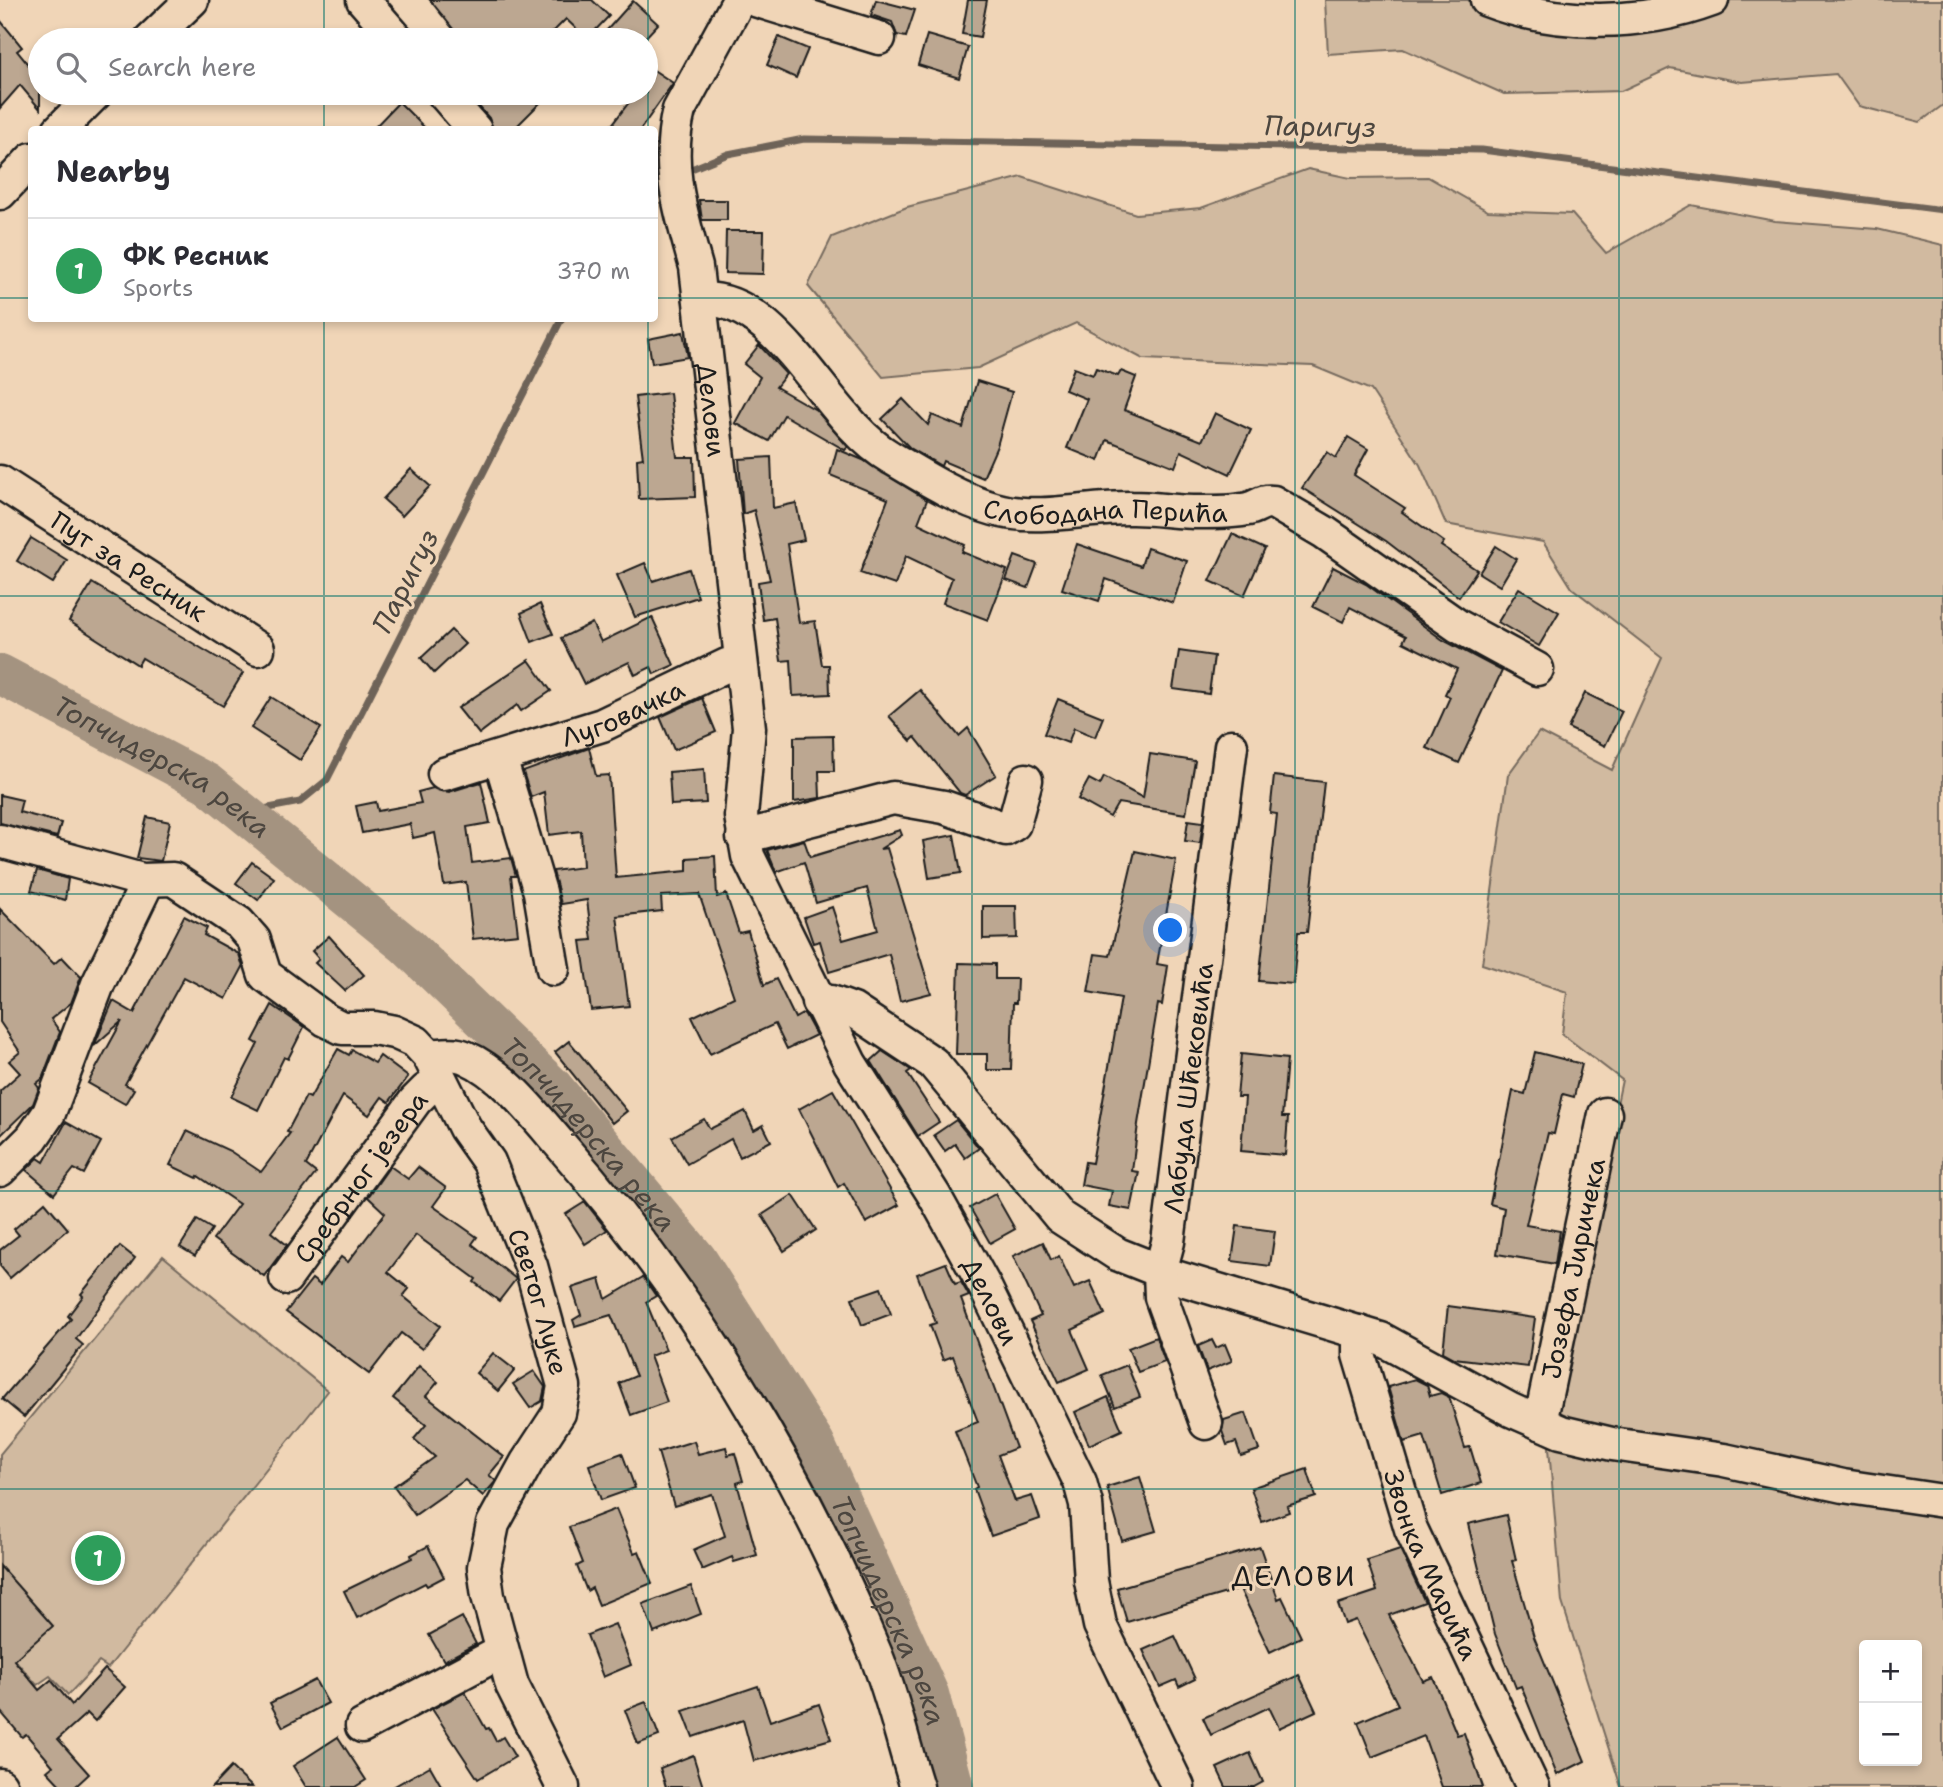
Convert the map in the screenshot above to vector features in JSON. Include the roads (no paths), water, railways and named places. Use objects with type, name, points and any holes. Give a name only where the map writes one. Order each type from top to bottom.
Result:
[{"type":"street","points":[[163,28],[192,0]]},
{"type":"street","points":[[363,0],[388,28]]},
{"type":"street","name":"Делови","points":[[739,0],[679,110],[674,129],[672,171],[678,207],[696,267],[749,728],[741,816],[743,837],[762,889],[818,1002],[873,1104],[934,1195],[985,1287],[1080,1482],[1086,1504],[1091,1581],[1100,1625],[1178,1787]]},
{"type":"street","points":[[755,0],[879,38]]},
{"type":"street","points":[[1487,0],[1517,12],[1592,19],[1640,18],[1692,8],[1712,0]]},
{"type":"street","points":[[63,126],[84,105]]},
{"type":"street","points":[[453,105],[472,126]]},
{"type":"street","points":[[0,193],[28,163]]},
{"type":"street","name":"Слободана Перића","points":[[700,299],[726,302],[751,316],[798,358],[864,439],[891,458],[978,503],[1023,514],[1133,508],[1224,512],[1273,502],[1324,531],[1458,626],[1537,669]]},
{"type":"street","name":"Пут за Ресник","points":[[0,482],[258,649]]},
{"type":"street","name":"Луговачка","points":[[443,774],[602,725],[727,666],[741,662]]},
{"type":"street","name":"Лабуда Шћековића","points":[[1206,1423],[1161,1297],[1160,1272],[1168,1242],[1231,746]]},
{"type":"street","points":[[500,758],[540,892],[552,969]]},
{"type":"street","points":[[743,837],[893,798],[944,807],[1006,829],[1014,824],[1026,780]]},
{"type":"street","points":[[0,841],[148,881],[173,879],[239,923],[254,940],[265,975],[333,1025],[394,1032],[416,1042],[434,1069],[463,1056],[495,1076],[594,1185],[674,1289],[716,1351],[819,1531],[877,1657],[917,1787]]},
{"type":"street","points":[[0,1170],[32,1138],[50,1113],[98,984],[148,881]]},
{"type":"street","points":[[818,1002],[831,1002],[853,1010],[933,1063],[1060,1217],[1093,1241],[1160,1272],[1359,1332],[1403,1349],[1480,1394],[1540,1423],[1612,1444],[1724,1460],[1843,1486],[1943,1502]]},
{"type":"street","name":"Сребрног језера","points":[[286,1278],[415,1101],[426,1090],[434,1069]]},
{"type":"street","name":"Светог Луке","points":[[434,1069],[465,1128],[489,1162],[531,1266],[564,1386],[559,1413],[507,1496],[493,1524],[484,1577],[501,1652],[517,1699],[563,1787]]},
{"type":"street","name":"Јозефа Јиричека","points":[[1540,1423],[1605,1114]]},
{"type":"street","name":"Звонка Марића","points":[[1359,1332],[1359,1355],[1411,1529],[1533,1787]]},
{"type":"street","points":[[362,1726],[501,1652]]},
{"type":"waterway","name":"Паригуз","points":[[684,172],[728,154],[804,139],[1482,150],[1943,210]]},
{"type":"waterway","name":"Паригуз","points":[[243,813],[300,802],[327,780],[560,322]]},
{"type":"waterway","name":"Топчидерска река","points":[[0,674],[207,783],[407,946],[554,1088],[697,1259],[815,1444],[929,1694],[954,1787]]},
{"type":"place","name":"ФК Ресник","points":[[98,1558]]},
{"type":"district","name":"ДЕЛОВИ","points":[[1294,1576]]}]
